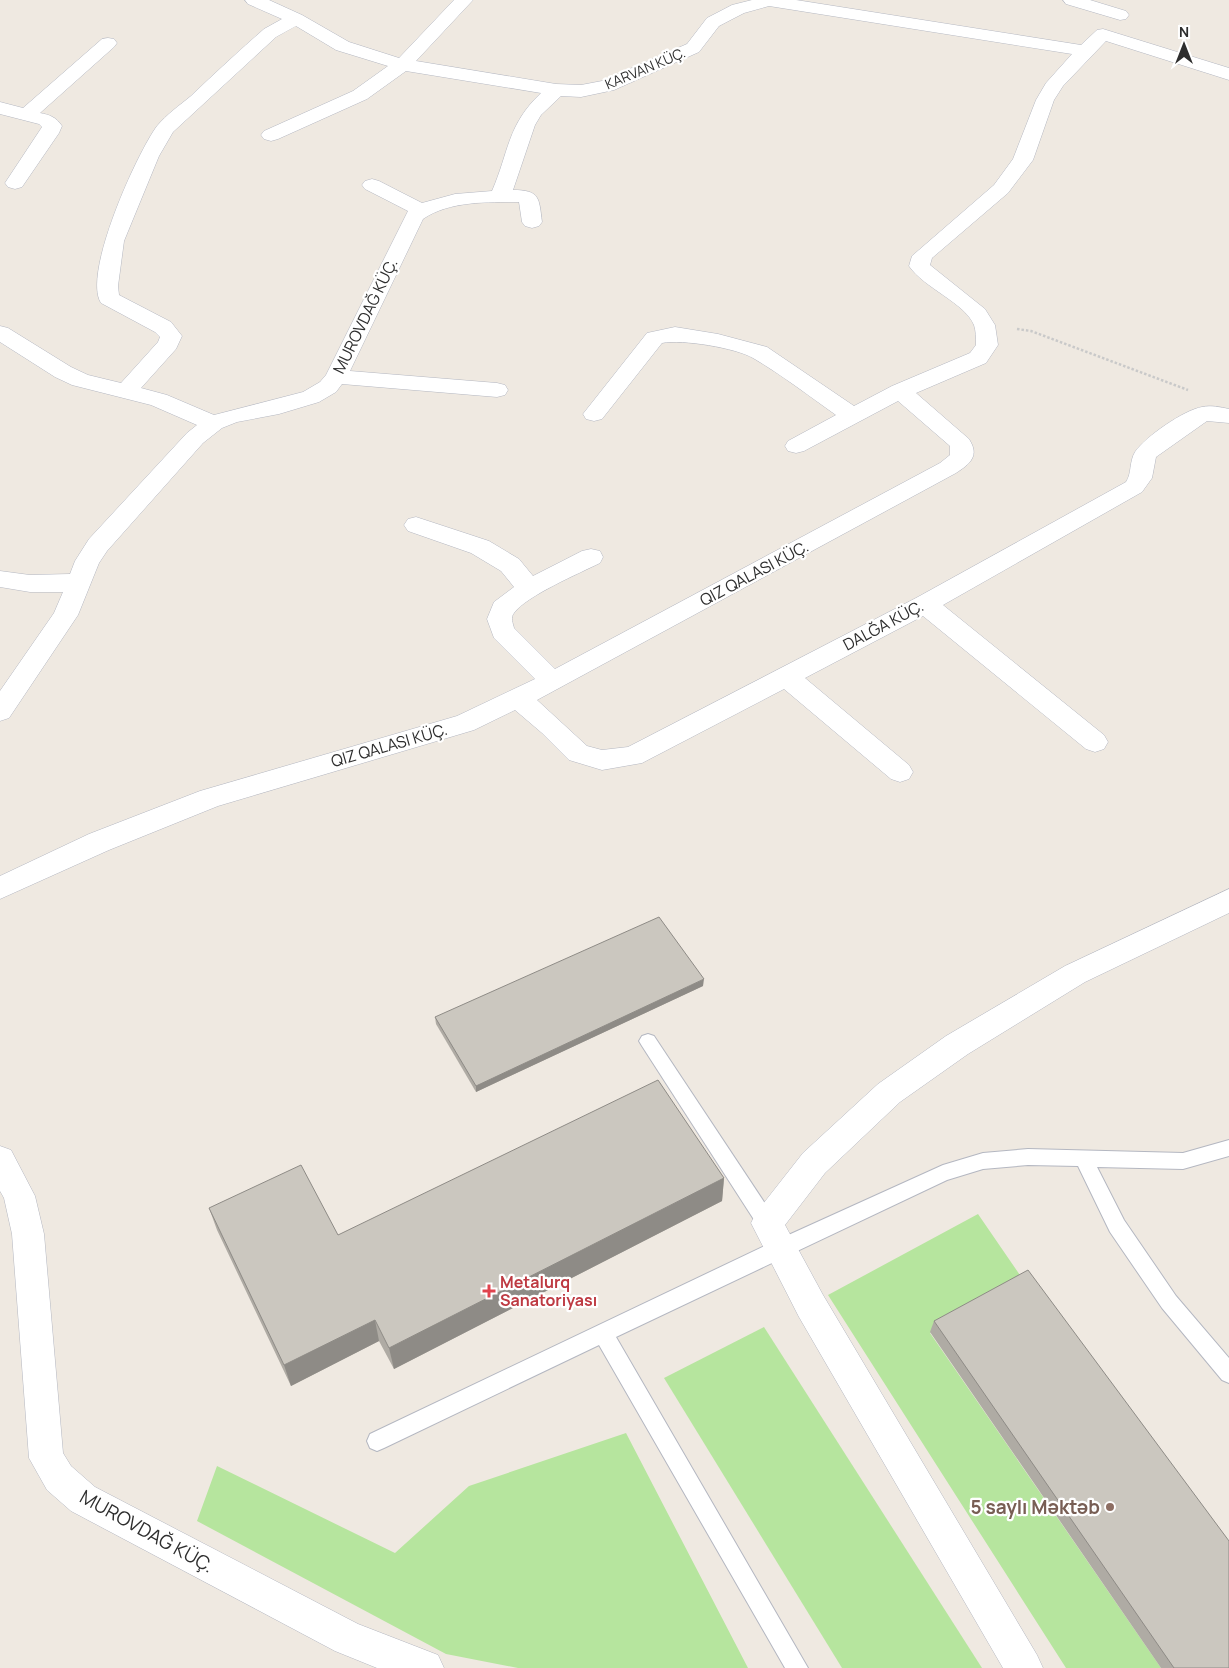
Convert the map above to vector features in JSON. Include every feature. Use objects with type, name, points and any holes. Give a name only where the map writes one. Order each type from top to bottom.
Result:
[{"type":"street","name":"KARVAN KÜÇ.","points":[[254,0],[296,19],[325,37],[348,48],[402,65],[556,90],[581,90],[607,86],[693,48],[713,22],[738,9],[769,0],[1085,51]]},
{"type":"street","points":[[271,135],[360,95],[402,65],[464,0]]},
{"type":"street","points":[[796,446],[900,392],[978,358],[987,345],[984,323],[974,311],[927,276],[919,266],[922,256],[1001,189],[1023,160],[1045,100],[1055,83],[1126,10],[1072,0]]},
{"type":"street","points":[[127,390],[168,344],[171,336],[164,326],[109,298],[107,286],[114,241],[149,156],[165,129],[183,110],[270,33],[296,19]]},
{"type":"street","points":[[1103,34],[1229,74]]},
{"type":"street","points":[[26,115],[108,43]]},
{"type":"street","points":[[500,196],[507,182],[524,126],[534,110],[556,90]]},
{"type":"street","points":[[0,108],[46,120],[52,126],[15,182]]},
{"type":"street","points":[[372,185],[421,210],[438,204],[500,196],[524,196],[529,199],[532,222]]},
{"type":"street","name":"MUROVDAĞ KÜÇ.","points":[[0,712],[66,616],[87,561],[98,545],[195,438],[214,423],[232,416],[279,408],[311,397],[328,387],[336,377],[414,216],[421,210]]},
{"type":"street","points":[[0,333],[63,372],[80,380],[127,390],[159,400],[214,423]]},
{"type":"street","points":[[594,414],[655,338],[675,334],[718,341],[759,352],[854,416]]},
{"type":"street","points":[[336,377],[497,390]]},
{"type":"street","points":[[0,888],[98,842],[210,798],[438,731],[465,722],[519,699],[948,468],[962,458],[961,444],[900,392]]},
{"type":"street","points":[[1202,414],[1214,413],[1229,416]]},
{"type":"street","name":"DALĞA KÜÇ.","points":[[519,699],[578,753],[602,760],[633,756],[925,604],[1134,487],[1142,478],[1145,454],[1152,446],[1202,414]]},
{"type":"street","points":[[416,525],[480,547],[510,565],[529,588]]},
{"type":"street","points":[[552,682],[536,663],[503,632],[498,619],[503,608],[529,588],[590,557]]},
{"type":"street","points":[[0,579],[53,585],[80,582]]},
{"type":"street","points":[[925,604],[1095,742]]},
{"type":"street","points":[[786,676],[900,772]]},
{"type":"street","points":[[1024,1668],[811,1306],[774,1235],[814,1163],[889,1093],[958,1045],[1075,974],[1229,900]]},
{"type":"street","name":"MUROVDAĞ KÜÇ.","points":[[0,1160],[19,1196],[28,1234],[46,1458],[59,1478],[82,1499],[348,1638],[425,1668]]},
{"type":"lane","points":[[648,1042],[774,1235]]},
{"type":"lane","points":[[377,1441],[603,1333],[774,1235],[943,1173],[983,1161],[1028,1157],[1183,1161],[1229,1148]]},
{"type":"lane","points":[[1084,1159],[1122,1234],[1169,1302],[1229,1373]]},
{"type":"lane","points":[[603,1333],[797,1668]]},
{"type":"path","points":[[984,323],[1031,331],[1150,376],[1182,386],[1188,390],[1202,414]]},
{"type":"green space","points":[[978,1214],[1024,1281],[930,1333],[1161,1668],[1066,1668],[828,1295]]},
{"type":"green space","points":[[764,1327],[982,1668],[842,1668],[664,1378]]},
{"type":"green space","points":[[626,1433],[748,1668],[518,1668],[446,1654],[197,1521],[217,1466],[395,1553],[469,1486]]},
{"type":"building","points":[[659,917],[704,979],[476,1086],[435,1017]]},
{"type":"building","points":[[658,1080],[724,1178],[389,1348],[375,1320],[284,1365],[209,1208],[301,1165],[338,1235]]},
{"type":"building","points":[[1028,1270],[1229,1541],[1229,1668],[1174,1668],[934,1321]]},
{"type":"place","name":"Metalurq Sanatoriyası","points":[[489,1291]]},
{"type":"place","name":"5 saylı Məktəb","points":[[1110,1507]]}]
